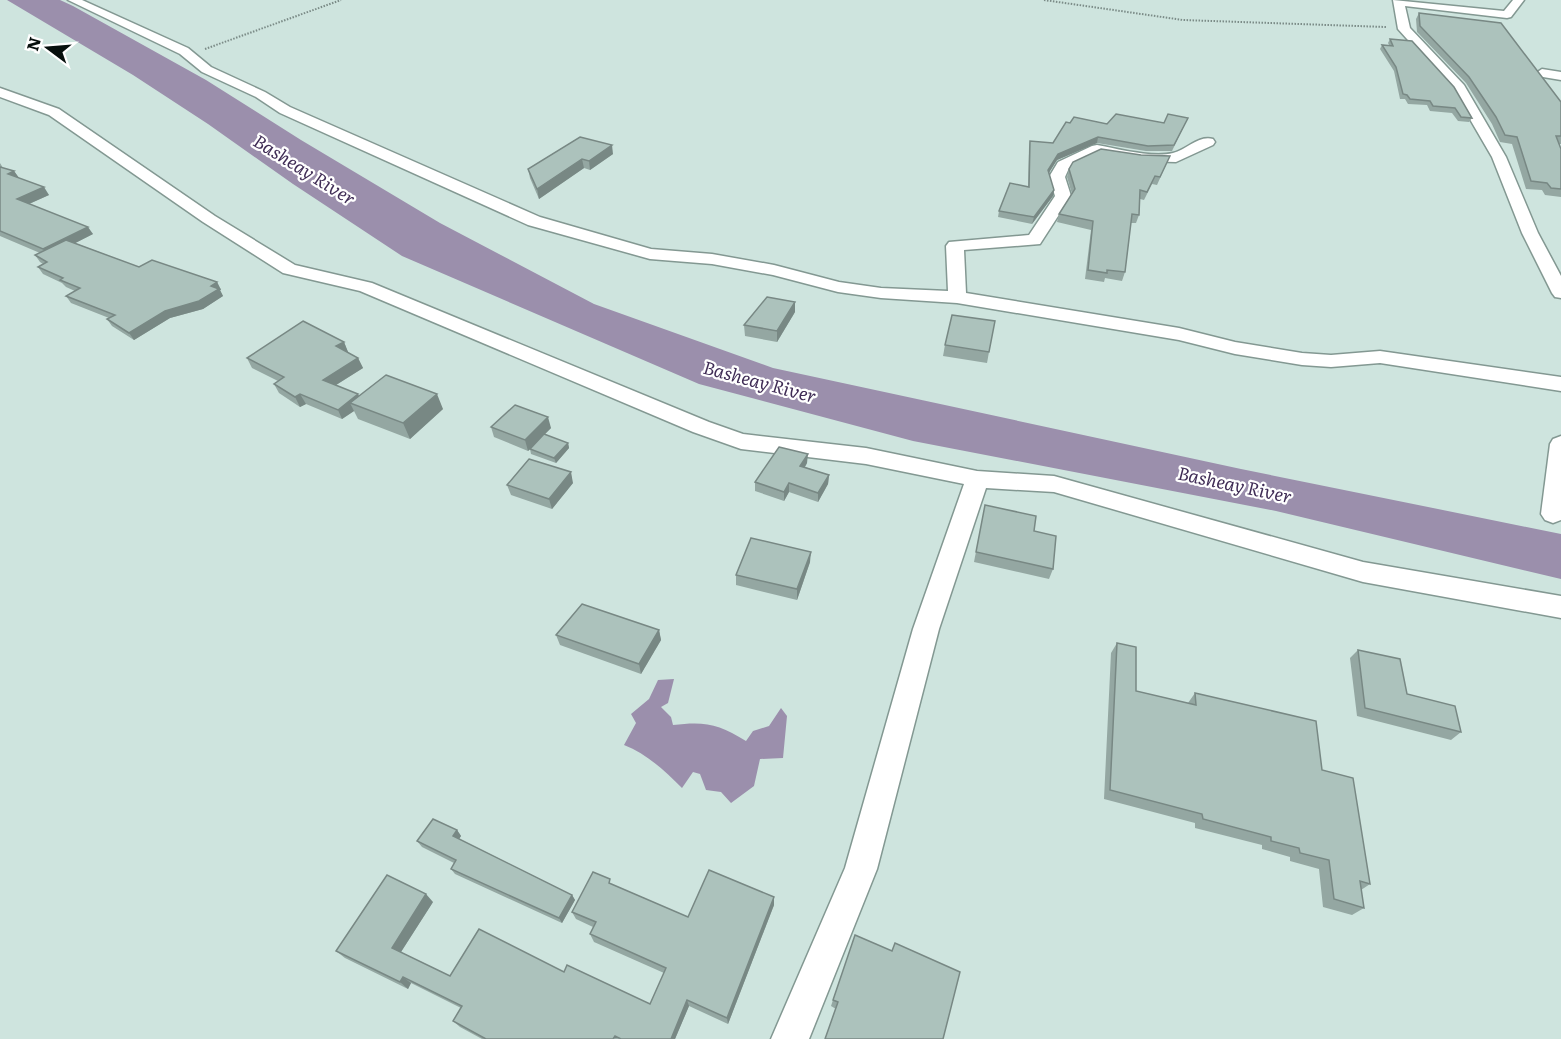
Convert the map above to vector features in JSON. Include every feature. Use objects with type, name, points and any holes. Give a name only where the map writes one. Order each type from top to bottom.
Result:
[{"type":"street","points":[[73,0],[184,51],[194,62],[273,101],[285,111],[534,221],[650,254],[712,259],[881,293],[957,297],[1179,334],[1235,348],[1302,359],[1331,361],[1380,357],[1561,384]]},
{"type":"street","points":[[1519,0],[1507,15],[1398,1],[1404,28],[1459,88],[1499,157],[1530,232],[1561,293]]},
{"type":"street","points":[[1542,74],[1561,76]]},
{"type":"street","points":[[0,92],[54,112],[209,219],[289,269],[366,287],[701,427],[741,441],[866,456],[977,479],[1054,484],[1363,572],[1561,606]]},
{"type":"street","points":[[957,297],[955,246],[1034,240],[1063,196],[1057,177],[1064,165],[1097,149],[1139,157],[1176,158],[1208,142]]},
{"type":"street","points":[[1553,514],[1561,444]]},
{"type":"street","points":[[790,1039],[861,868],[926,629],[977,479]]},
{"type":"path","points":[[184,51],[202,50],[342,0]]},
{"type":"path","points":[[1044,0],[1201,21],[1281,26],[1312,23],[1404,28]]},
{"type":"water","name":"Basheay River","points":[[7,0],[60,0],[73,6],[206,80],[440,223],[594,304],[773,368],[1241,469],[1561,534],[1561,579],[1276,511],[913,441],[699,384],[402,256],[133,75]]},
{"type":"water","points":[[674,679],[668,703],[661,707],[671,717],[673,725],[694,723],[711,725],[746,741],[753,731],[769,726],[781,708],[787,716],[783,758],[760,759],[754,786],[731,803],[721,792],[706,790],[700,774],[693,772],[682,788],[648,758],[624,745],[636,723],[631,714],[649,699],[658,680]]},
{"type":"building","points":[[1419,13],[1501,23],[1561,102],[1561,136],[1556,136],[1561,149],[1561,189],[1551,188],[1547,183],[1531,181],[1517,137],[1505,135],[1496,117],[1469,77],[1420,26]]},
{"type":"building","points":[[1390,39],[1412,41],[1454,87],[1472,118],[1461,117],[1455,108],[1433,106],[1430,101],[1410,99],[1403,94],[1396,67],[1382,45],[1393,46]]},
{"type":"building","points":[[1116,114],[1164,123],[1168,114],[1188,118],[1174,145],[1148,146],[1098,137],[1058,154],[1048,170],[1054,190],[1034,217],[999,211],[1010,183],[1029,187],[1030,141],[1053,143],[1066,122],[1070,123],[1074,117],[1107,124]]},
{"type":"building","points":[[580,137],[612,145],[589,161],[582,159],[537,189],[528,169]]},
{"type":"building","points":[[1101,149],[1141,155],[1170,156],[1160,177],[1155,176],[1147,192],[1140,190],[1139,215],[1132,214],[1125,272],[1107,270],[1107,273],[1088,270],[1093,221],[1059,214],[1075,189],[1069,169],[1073,162]]},
{"type":"building","points":[[0,167],[14,171],[8,174],[44,187],[17,199],[88,227],[43,249],[0,231]]},
{"type":"building","points":[[66,240],[139,267],[152,260],[217,282],[211,286],[219,289],[199,301],[165,311],[129,333],[107,319],[115,315],[66,296],[80,288],[38,267],[47,262],[35,255]]},
{"type":"building","points":[[767,297],[795,302],[777,331],[744,325]]},
{"type":"building","points":[[952,315],[995,321],[989,352],[945,345]]},
{"type":"building","points":[[303,321],[344,342],[336,346],[358,358],[323,380],[358,394],[338,410],[300,394],[295,397],[274,384],[284,377],[247,358]]},
{"type":"building","points":[[386,375],[437,394],[403,423],[350,403]]},
{"type":"building","points":[[515,405],[548,417],[525,440],[491,427]]},
{"type":"building","points":[[544,434],[568,443],[554,458],[530,449]]},
{"type":"building","points":[[779,447],[808,454],[800,466],[829,475],[818,493],[789,483],[784,492],[755,482]]},
{"type":"building","points":[[529,459],[571,472],[549,499],[507,485]]},
{"type":"building","points":[[985,505],[1036,516],[1034,531],[1056,536],[1053,569],[976,552]]},
{"type":"building","points":[[751,538],[811,552],[797,589],[736,575]]},
{"type":"building","points":[[582,604],[659,630],[639,664],[556,635]]},
{"type":"building","points":[[1117,643],[1136,647],[1136,691],[1196,705],[1195,693],[1316,721],[1322,770],[1353,778],[1370,884],[1360,881],[1364,908],[1334,899],[1329,860],[1300,853],[1299,848],[1271,841],[1271,837],[1203,819],[1202,814],[1110,790]]},
{"type":"building","points":[[1358,650],[1400,659],[1407,694],[1455,706],[1461,732],[1365,708]]},
{"type":"building","points":[[433,819],[457,830],[453,836],[572,895],[559,918],[451,869],[456,860],[417,841]]},
{"type":"building","points":[[709,870],[774,897],[727,1018],[687,1000],[671,1039],[621,1039],[615,1036],[613,1039],[486,1039],[453,1021],[462,1006],[403,977],[400,982],[336,951],[387,875],[426,894],[392,948],[450,976],[479,929],[564,972],[567,965],[650,1004],[666,968],[590,934],[596,922],[572,912],[593,872],[610,879],[609,883],[688,917]]},
{"type":"building","points":[[855,935],[892,951],[895,943],[960,972],[943,1039],[825,1039],[838,1002],[833,1000]]}]
